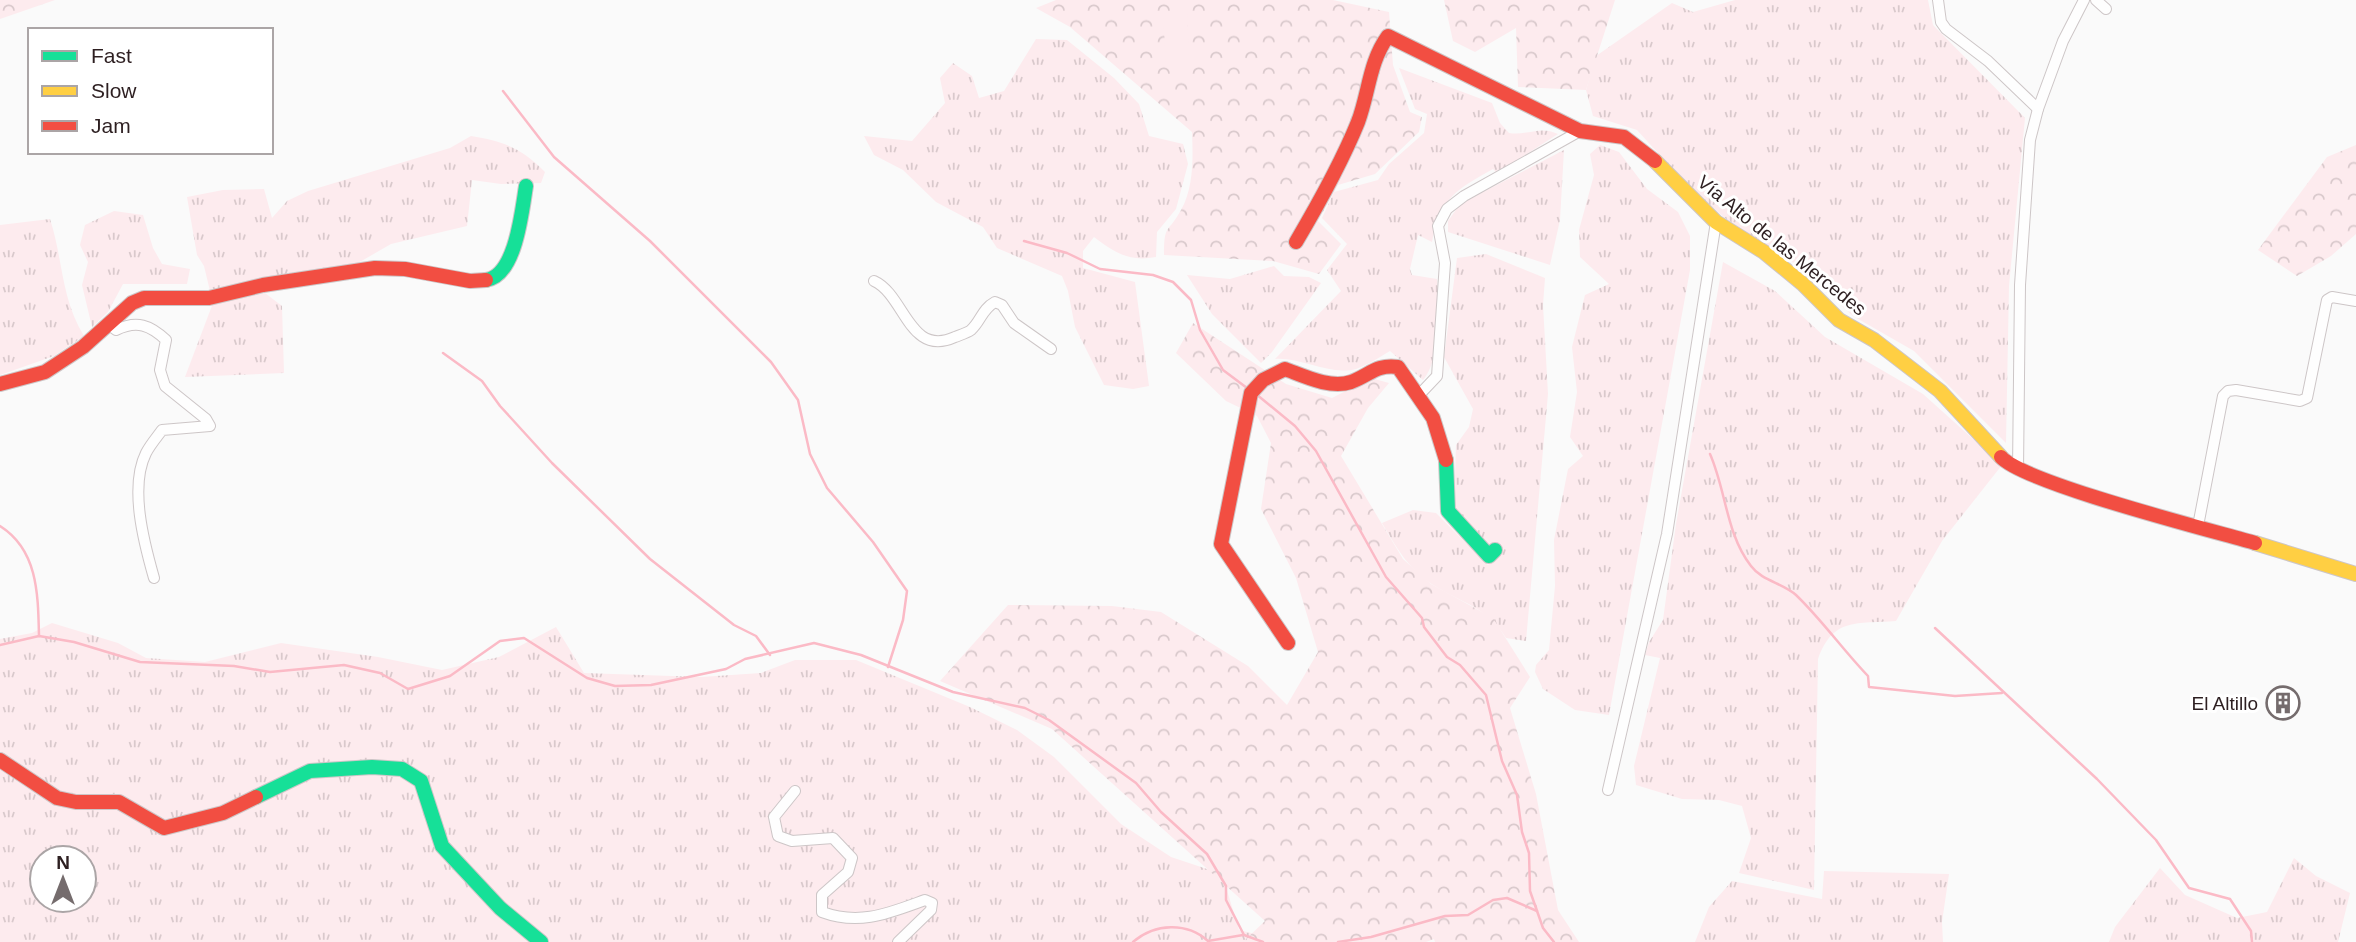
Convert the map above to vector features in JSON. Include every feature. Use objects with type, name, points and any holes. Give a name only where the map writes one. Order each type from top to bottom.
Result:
[{"type":"street","points":[[1938,0],[1941,22],[1946,29],[1988,61],[2038,109]]},
{"type":"street","points":[[2018,470],[2020,285],[2029,153],[2038,109],[2063,41],[2084,0]]},
{"type":"street","points":[[2096,0],[2106,9]]},
{"type":"street","name":"Vía Alto de las Mercedes","points":[[1296,242],[1333,181],[1360,118],[1377,48],[1388,36],[1580,131],[1625,137],[1644,150],[1716,222],[1764,252],[1803,284],[1839,320],[1874,340],[1940,391],[2008,465],[2356,574]]},
{"type":"street","points":[[1419,395],[1437,376],[1444,309],[1444,263],[1438,236],[1441,218],[1464,196],[1580,131]]},
{"type":"street","points":[[0,384],[45,372],[83,347],[132,303],[144,298],[209,298],[263,285],[375,268],[405,269],[470,281],[491,280],[499,274],[509,259],[517,239],[526,186]]},
{"type":"street","points":[[1608,790],[1667,534],[1716,222]]},
{"type":"street","points":[[874,281],[885,286],[910,325],[925,339],[943,342],[971,330],[986,307],[995,302],[1002,305],[1014,323],[1051,349]]},
{"type":"street","points":[[2198,526],[2223,396],[2228,391],[2236,390],[2300,401],[2307,398],[2327,300],[2333,297],[2356,300]]},
{"type":"street","points":[[108,324],[116,330],[131,324],[146,325],[166,340],[160,370],[165,386],[206,419],[210,426],[162,430],[145,454],[140,483],[139,524],[154,578]]},
{"type":"street","points":[[1288,642],[1273,615],[1257,592],[1236,572],[1220,544],[1251,393],[1263,380],[1285,369],[1341,384],[1357,378],[1371,367],[1383,364],[1398,367],[1434,417],[1446,451],[1448,511],[1480,550],[1489,556],[1495,550]]},
{"type":"street","points":[[0,760],[57,798],[76,802],[119,802],[163,828],[173,828],[223,813],[310,771],[372,767],[402,769],[421,781],[442,846],[500,908],[541,942]]},
{"type":"street","points":[[795,791],[774,817],[778,836],[792,841],[833,838],[852,858],[848,872],[822,895],[822,912],[841,919],[873,919],[925,900],[932,903],[931,910],[898,942]]},
{"type":"green space","points":[[0,0],[55,0],[0,19]]},
{"type":"green space","points":[[1056,0],[1333,0],[1389,12],[1393,65],[1410,112],[1422,117],[1419,132],[1375,174],[1338,185],[1318,221],[1341,244],[1319,274],[1273,261],[1164,255],[1166,233],[1177,218],[1188,192],[1192,132],[1070,27],[1036,8]]},
{"type":"green space","points":[[1444,0],[1615,0],[1586,90],[1518,87],[1516,28],[1475,52],[1453,41]]},
{"type":"green space","points":[[1735,0],[1928,0],[1933,25],[2025,118],[2009,286],[2006,443],[1914,351],[1853,316],[1794,263],[1725,218],[1688,186],[1637,130],[1593,116],[1586,90],[1596,56],[1672,3],[1693,12]]},
{"type":"green space","points":[[1187,12],[1189,62],[1166,63],[1163,14]]},
{"type":"green space","points":[[1036,39],[1067,40],[1114,78],[1139,104],[1149,136],[1183,144],[1188,164],[1176,209],[1157,232],[1156,257],[1123,255],[1094,237],[1083,251],[1083,268],[1135,282],[1149,386],[1133,389],[1104,385],[1075,327],[1068,291],[1062,276],[997,248],[983,227],[936,202],[903,170],[874,155],[864,136],[912,141],[945,103],[940,78],[953,63],[972,76],[979,98],[1004,91]]},
{"type":"green space","points":[[1399,68],[1492,103],[1500,123],[1509,133],[1545,130],[1558,134],[1497,173],[1493,169],[1460,190],[1445,205],[1435,227],[1432,242],[1418,235],[1410,269],[1412,275],[1437,279],[1438,303],[1436,346],[1429,371],[1423,380],[1390,351],[1356,369],[1346,370],[1275,359],[1341,291],[1327,270],[1347,244],[1322,218],[1334,192],[1378,180],[1389,164],[1424,133],[1427,114],[1415,109]]},
{"type":"green space","points":[[471,136],[502,143],[528,157],[545,172],[541,183],[501,184],[472,180],[467,226],[391,244],[358,263],[289,273],[210,291],[204,266],[197,255],[187,197],[223,190],[264,189],[272,218],[287,201],[308,191],[450,148]]},
{"type":"green space","points":[[1600,145],[1619,152],[1647,189],[1678,212],[1690,236],[1690,270],[1609,715],[1575,710],[1543,689],[1535,672],[1536,665],[1549,650],[1555,586],[1554,540],[1568,469],[1583,456],[1570,437],[1577,392],[1572,347],[1585,295],[1609,284],[1580,257],[1579,230],[1594,175],[1590,154]]},
{"type":"green space","points":[[2356,145],[2356,234],[2331,256],[2297,276],[2258,250],[2327,157]]},
{"type":"green space","points":[[1564,150],[1560,220],[1550,265],[1448,232],[1448,221],[1460,204]]},
{"type":"green space","points":[[114,211],[143,215],[153,248],[162,264],[190,269],[187,284],[123,284],[108,312],[92,327],[82,285],[88,262],[80,245],[85,225]]},
{"type":"green space","points":[[50,219],[71,308],[84,336],[54,356],[0,375],[0,225]]},
{"type":"green space","points":[[1486,254],[1545,278],[1543,305],[1548,394],[1526,641],[1506,638],[1482,612],[1424,579],[1392,541],[1382,523],[1413,510],[1436,513],[1488,565],[1499,553],[1481,539],[1454,508],[1456,445],[1469,427],[1473,409],[1444,357],[1457,258]]},
{"type":"green space","points":[[1723,262],[1775,291],[1825,337],[1923,394],[2002,465],[1942,541],[1896,621],[1848,625],[1839,629],[1824,645],[1818,659],[1814,890],[1739,873],[1751,838],[1742,806],[1719,800],[1682,799],[1636,785],[1634,766],[1660,658],[1645,655],[1649,642],[1663,620],[1676,524]]},
{"type":"green space","points":[[1274,266],[1284,276],[1309,277],[1321,283],[1272,352],[1261,363],[1212,314],[1187,275],[1230,279]]},
{"type":"green space","points":[[265,293],[282,306],[284,373],[185,377],[213,303]]},
{"type":"green space","points":[[1193,323],[1286,384],[1332,398],[1371,378],[1389,383],[1368,408],[1341,456],[1403,559],[1431,584],[1493,618],[1530,677],[1510,708],[1536,794],[1558,910],[1579,942],[1435,942],[1434,939],[1426,942],[1243,942],[1265,921],[1052,729],[940,681],[1008,605],[1112,606],[1161,612],[1248,666],[1287,705],[1318,652],[1296,578],[1261,509],[1271,443],[1257,416],[1226,401],[1176,353]]},
{"type":"green space","points":[[52,623],[118,643],[146,658],[205,662],[281,643],[378,657],[442,670],[499,657],[556,627],[584,673],[701,677],[761,673],[795,660],[856,660],[970,707],[1017,730],[1054,757],[1121,824],[1171,857],[1222,874],[1239,930],[1288,942],[0,942],[0,639],[32,633]]},
{"type":"green space","points":[[2294,858],[2316,876],[2350,893],[2338,942],[2109,942],[2115,927],[2160,868],[2185,895],[2237,918],[2267,912]]},
{"type":"green space","points":[[1824,871],[1949,874],[1942,922],[1943,942],[1695,942],[1709,907],[1732,881],[1822,899]]},
{"type":"waterway","points":[[503,91],[554,157],[650,241],[771,362],[798,400],[810,454],[827,488],[873,542],[907,591],[903,620],[888,667]]},
{"type":"waterway","points":[[1024,241],[1067,253],[1100,269],[1153,275],[1173,282],[1191,300],[1200,330],[1223,370],[1247,388]]},
{"type":"waterway","points":[[443,353],[482,381],[500,406],[552,463],[650,559],[734,625],[756,636],[770,655]]},
{"type":"waterway","points":[[1256,394],[1295,426],[1316,451],[1386,577],[1422,618],[1424,627],[1447,657],[1460,665],[1486,695],[1502,761],[1517,795],[1522,832],[1529,853],[1530,891],[1543,928],[1554,942]]},
{"type":"waterway","points":[[1710,454],[1736,540],[1751,566],[1761,575],[1791,591],[1806,605],[1868,676],[1869,687],[1955,696],[2002,693]]},
{"type":"waterway","points":[[0,526],[13,536],[29,560],[38,604],[39,636]]},
{"type":"waterway","points":[[1935,628],[2097,779],[2156,840],[2189,888],[2230,899],[2251,931],[2252,942]]},
{"type":"waterway","points":[[0,645],[39,636],[74,642],[140,662],[234,666],[270,672],[344,665],[380,673],[408,689],[450,676],[500,641],[524,638],[587,678],[615,686],[651,685],[726,669],[745,659],[814,643],[861,655],[953,692],[1025,708],[1049,720],[1136,783],[1161,812],[1207,854],[1226,886],[1226,900],[1244,935],[1263,942]]},
{"type":"waterway","points":[[1338,942],[1371,937],[1445,916],[1468,915],[1493,900],[1507,898],[1537,911]]},
{"type":"waterway","points":[[1133,942],[1151,931],[1171,927],[1191,930],[1208,941],[1243,935]]},
{"type":"traffic: fast","points":[[486,280],[496,276],[511,255],[526,186]]},
{"type":"traffic: fast","points":[[1446,460],[1448,511],[1489,556],[1495,550]]},
{"type":"traffic: fast","points":[[256,797],[310,771],[372,767],[402,769],[421,781],[442,846],[500,908],[541,942]]},
{"type":"traffic: slow","points":[[1655,161],[1716,222],[1764,252],[1803,284],[1839,320],[1874,340],[1940,391],[2001,457]]},
{"type":"traffic: slow","points":[[2255,543],[2356,574]]},
{"type":"traffic: jam","points":[[1296,242],[1351,138],[1362,111],[1377,56],[1388,36],[1580,131],[1624,137],[1655,161]]},
{"type":"traffic: jam","points":[[0,384],[45,372],[83,347],[132,303],[144,298],[209,298],[263,285],[375,268],[405,269],[470,281],[486,280]]},
{"type":"traffic: jam","points":[[1288,643],[1221,544],[1251,393],[1263,380],[1285,369],[1317,381],[1343,384],[1384,367],[1398,367],[1433,418],[1446,460]]},
{"type":"traffic: jam","points":[[2001,457],[2017,468],[2044,480],[2255,543]]},
{"type":"traffic: jam","points":[[0,760],[57,798],[76,802],[119,802],[164,828],[223,813],[256,797]]},
{"type":"place","name":"El Altillo","points":[[2283,703]]}]
